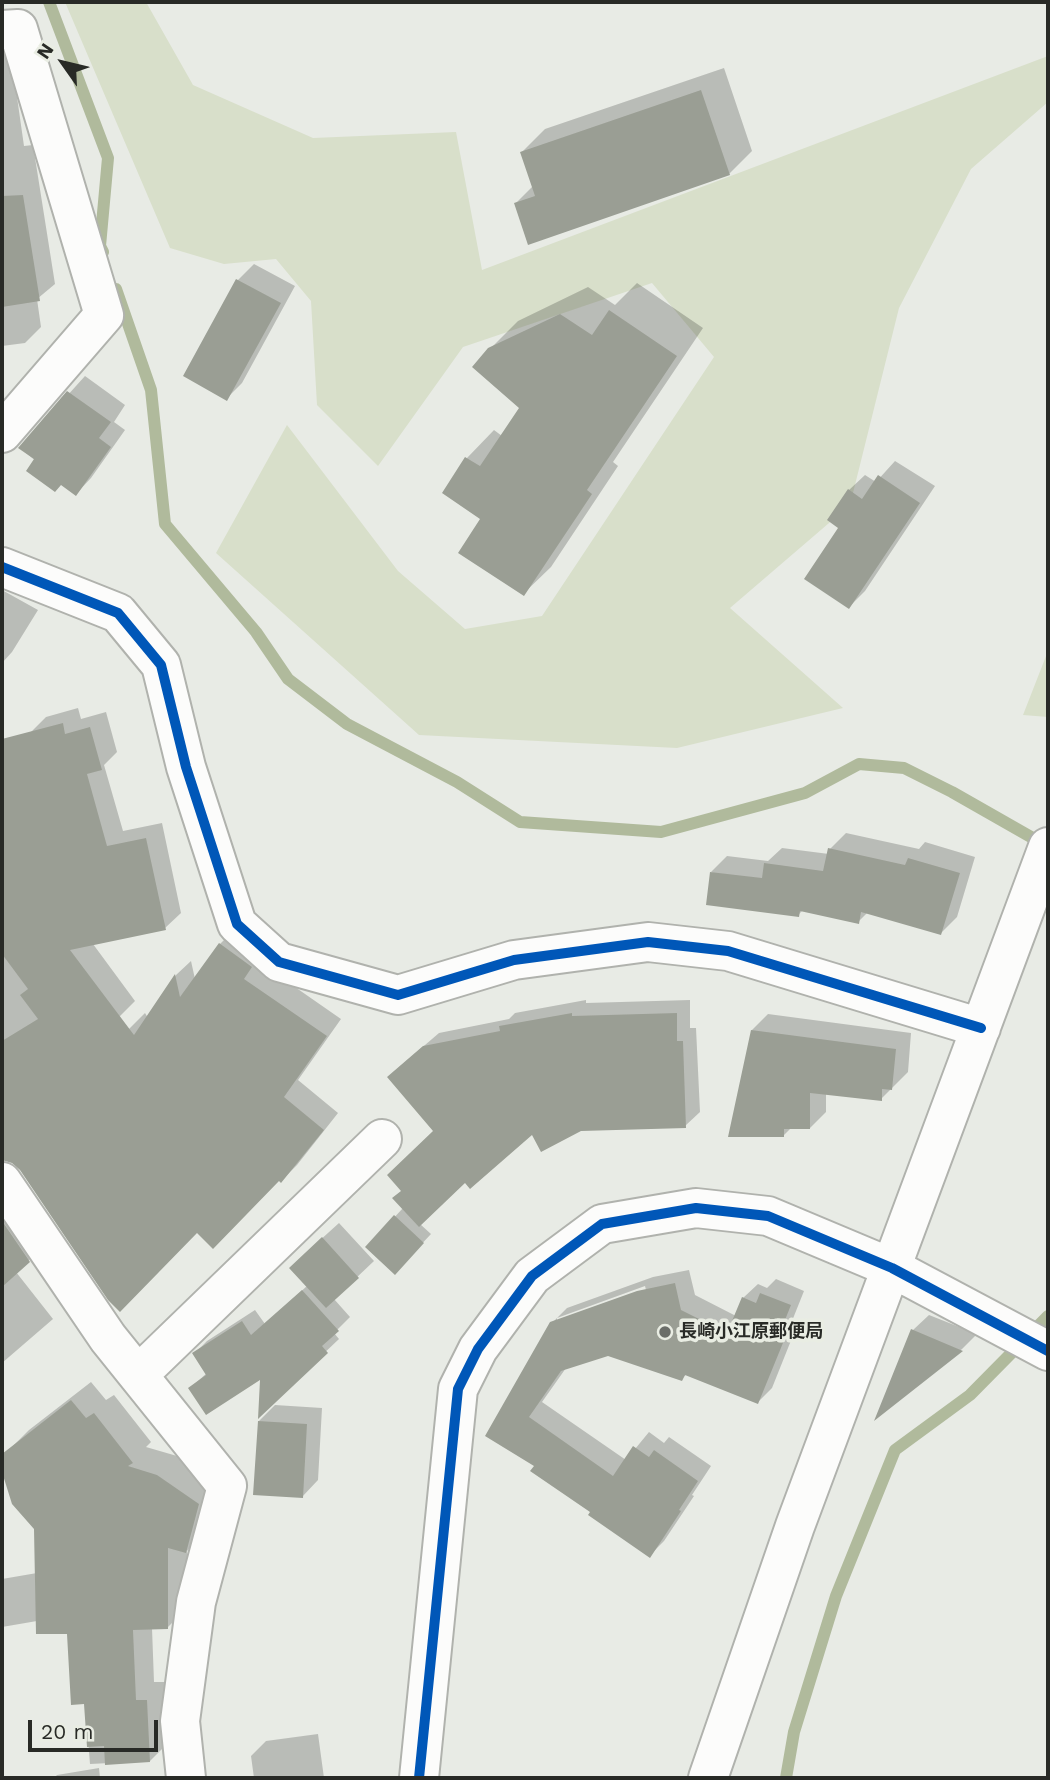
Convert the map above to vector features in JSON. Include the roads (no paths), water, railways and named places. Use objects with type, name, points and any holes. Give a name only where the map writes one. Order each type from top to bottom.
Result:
[{"type":"street","points":[[2,30],[18,29],[104,315],[2,433]]},
{"type":"street","points":[[2,567],[118,613],[161,665],[186,767],[237,924],[279,962],[398,995],[514,960],[648,942],[728,951],[981,1028]]},
{"type":"street","points":[[708,1778],[795,1526],[1043,860]]},
{"type":"street","points":[[138,1375],[382,1139]]},
{"type":"street","points":[[2,1182],[108,1338],[227,1486],[196,1602],[180,1721],[186,1778]]},
{"type":"street","points":[[419,1778],[458,1390],[478,1349],[532,1276],[602,1224],[696,1209],[768,1216],[892,1268],[1048,1351]]},
{"type":"waterway","points":[[49,2],[108,158],[100,246],[103,252]]},
{"type":"waterway","points":[[116,289],[151,390],[165,524],[256,632],[288,679],[347,724],[457,782],[520,822],[661,832],[805,793],[859,764],[904,768],[1045,845]]},
{"type":"waterway","points":[[786,1778],[794,1732],[836,1596],[895,1450],[970,1395],[1048,1316]]},
{"type":"place","name":"長崎小江原郵便局","points":[[665,1332]]}]
